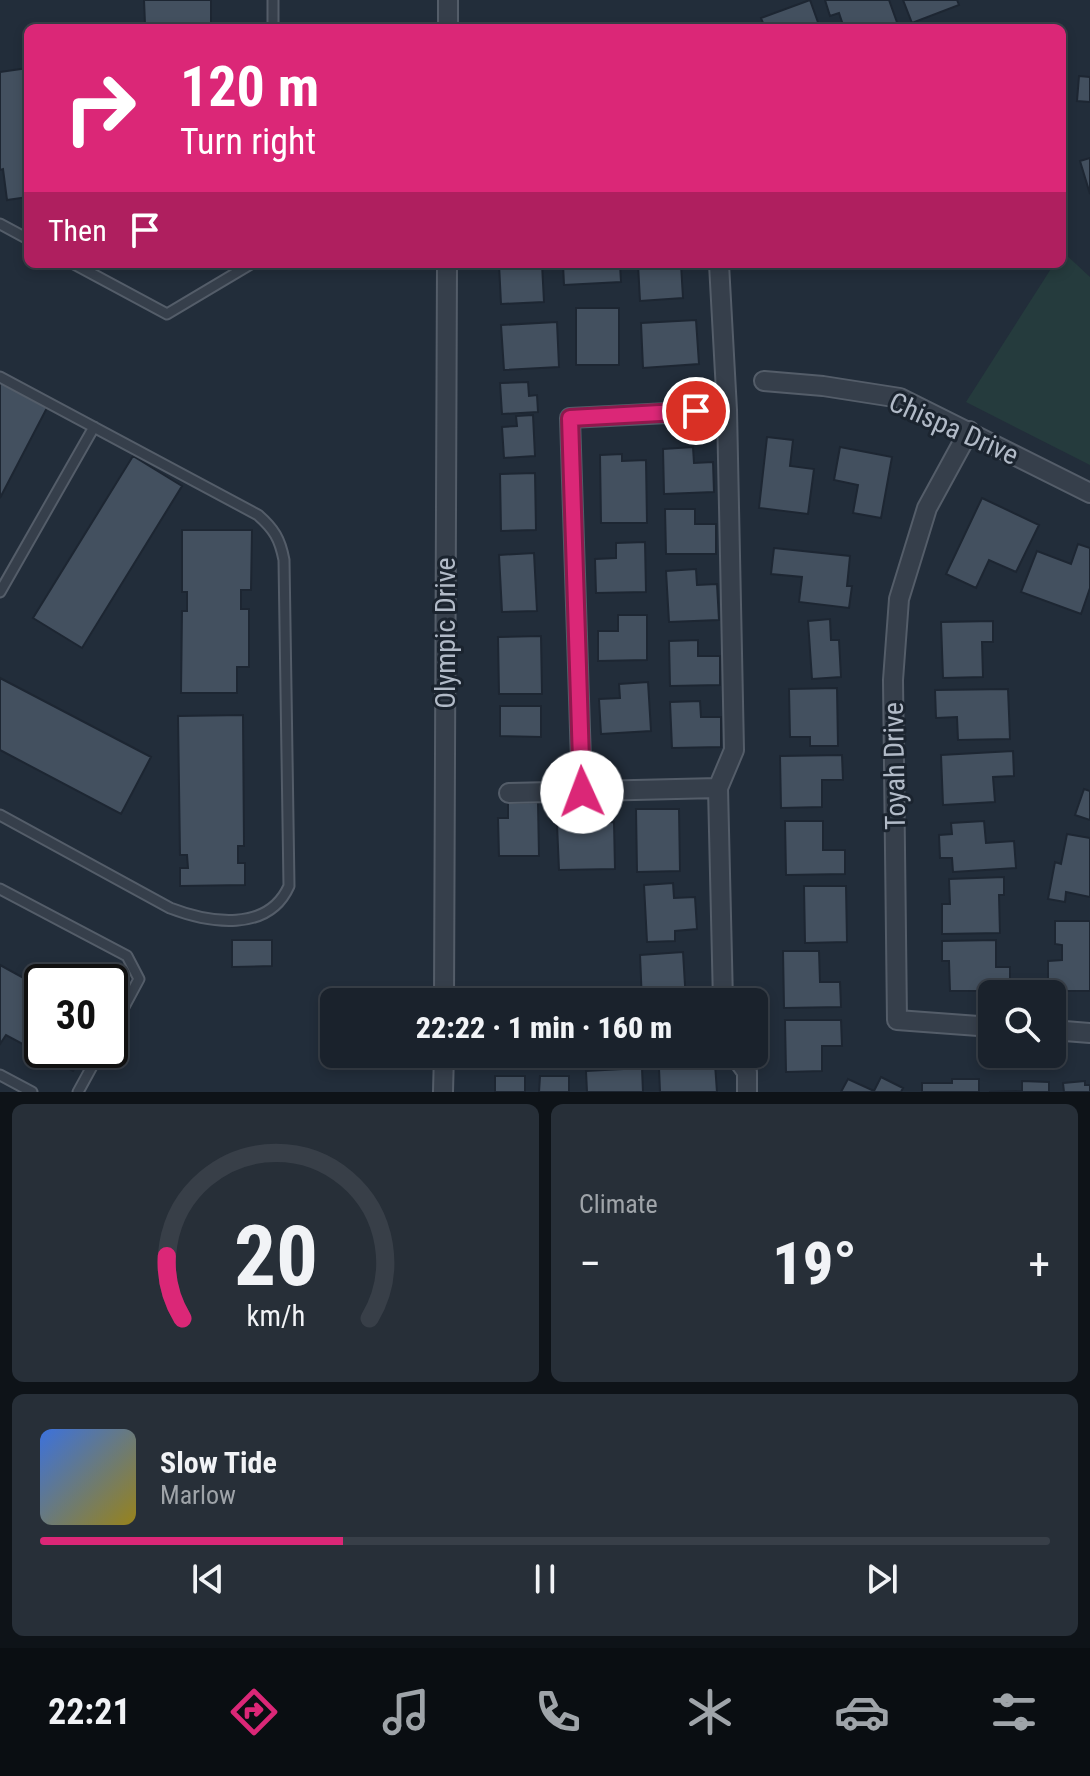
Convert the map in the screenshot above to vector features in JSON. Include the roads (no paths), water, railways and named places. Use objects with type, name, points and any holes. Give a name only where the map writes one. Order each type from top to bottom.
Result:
[{"type":"street","points":[[448,0],[448,24]]},
{"type":"street","name":"Olympic Drive","points":[[444,988],[447,268]]},
{"type":"street","points":[[719,268],[727,410],[734,750],[718,788],[723,988]]},
{"type":"street","name":"Chispa Drive","points":[[764,381],[900,398],[1090,493]]},
{"type":"street","points":[[582,792],[570,418],[727,410]]},
{"type":"street","name":"Toyah Drive","points":[[969,431],[927,508],[899,599],[893,680],[897,1020],[978,1026]]},
{"type":"street","points":[[509,793],[718,788]]},
{"type":"street","points":[[1066,1031],[1090,1033]]},
{"type":"street","points":[[443,1092],[444,1068]]},
{"type":"street","points":[[744,1068],[747,1092]]},
{"type":"lane","points":[[273,0],[273,24]]},
{"type":"lane","points":[[0,224],[24,237]]},
{"type":"lane","points":[[81,268],[167,314],[244,268]]},
{"type":"lane","points":[[0,377],[258,515],[271,526],[280,540],[284,560],[289,886],[282,902],[255,917],[246,920],[196,918],[170,908],[0,815]]},
{"type":"lane","points":[[0,592],[94,427]]},
{"type":"lane","points":[[0,889],[127,956],[139,979],[128,999]]},
{"type":"lane","points":[[78,1092],[91,1068]]},
{"type":"lane","points":[[0,1075],[32,1092]]}]
